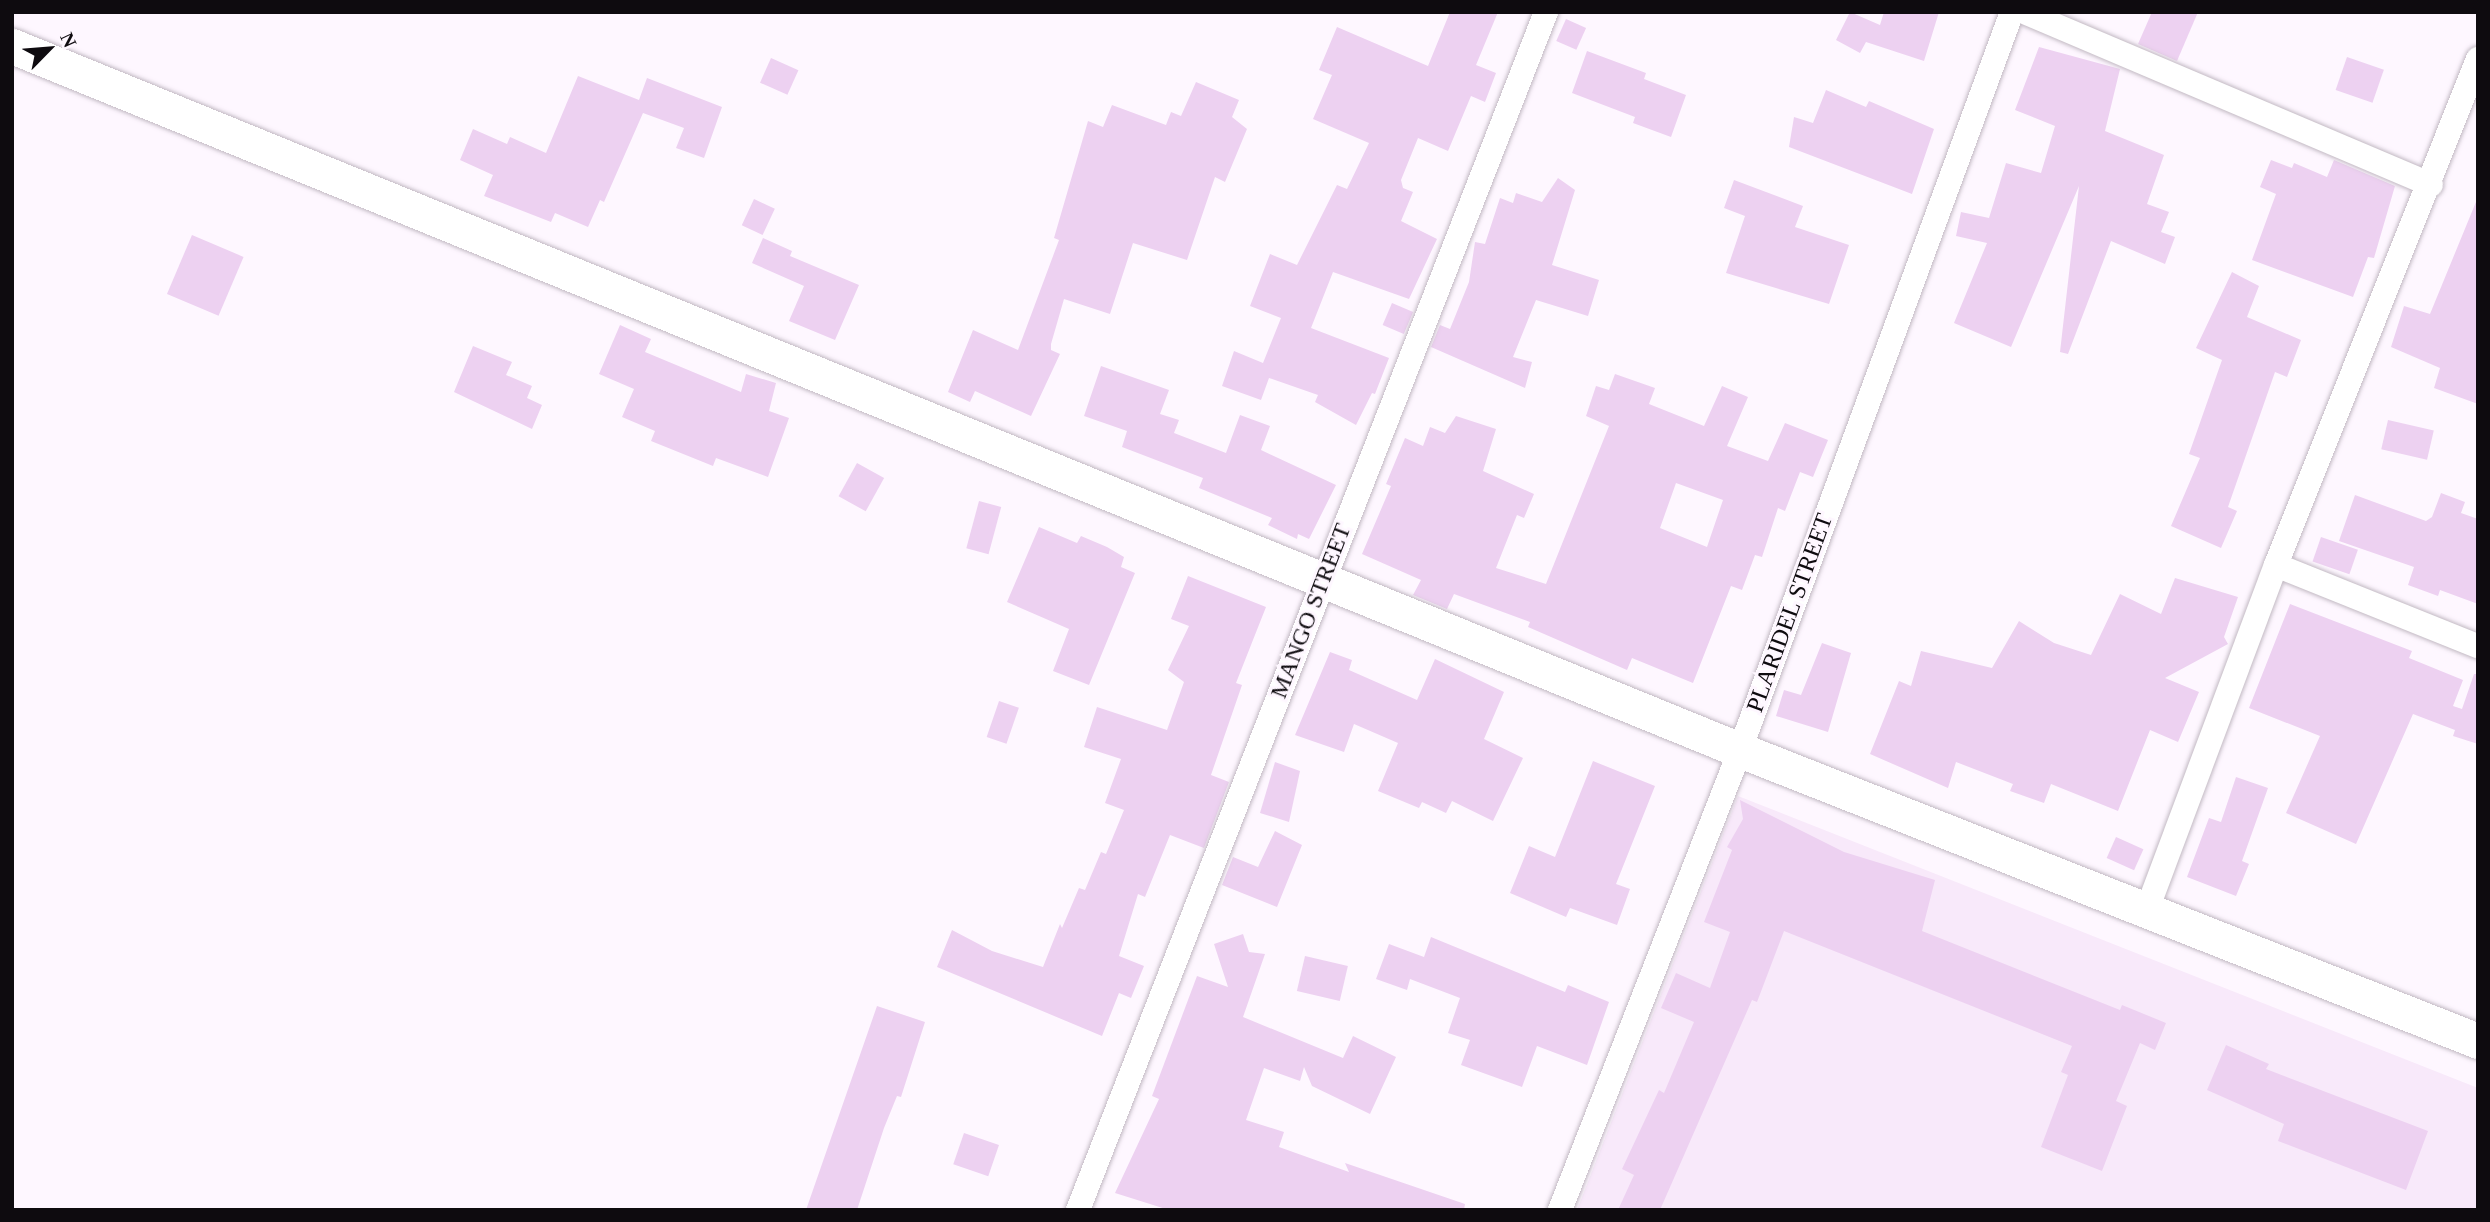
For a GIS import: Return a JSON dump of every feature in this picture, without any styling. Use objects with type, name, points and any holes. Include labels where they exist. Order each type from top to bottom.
[{"type":"main road","points":[[12,46],[1740,750],[2148,907],[2478,1041]]},
{"type":"street","name":"MANGO STREET","points":[[1078,1210],[1546,12]]},
{"type":"street","name":"PLARIDEL STREET","points":[[1560,1210],[1740,750],[2012,12]]},
{"type":"street","points":[[2025,12],[2431,185]]},
{"type":"street","points":[[2148,907],[2276,565],[2431,185],[2478,59]]},
{"type":"street","points":[[2276,565],[2478,646]]},
{"type":"shaded area","points":[[1738,796],[2478,1088],[2478,1210],[1577,1210]]},
{"type":"building","points":[[1450,12],[1498,12],[1476,65],[1496,73],[1485,102],[1471,96],[1448,151],[1418,138],[1401,180],[1403,188],[1413,192],[1401,221],[1437,239],[1409,299],[1333,272],[1311,328],[1389,358],[1375,394],[1372,393],[1356,425],[1315,402],[1318,395],[1269,378],[1261,400],[1222,386],[1234,351],[1263,363],[1281,318],[1250,306],[1270,254],[1297,265],[1337,185],[1347,189],[1369,143],[1313,119],[1332,75],[1319,70],[1337,27],[1428,66]]},
{"type":"building","points":[[1850,12],[1880,25],[1884,12],[1939,12],[1924,61],[1866,42],[1860,53],[1836,40]]},
{"type":"building","points":[[2152,12],[2198,12],[2177,61],[2138,44]]},
{"type":"building","points":[[1566,19],[1586,28],[1576,50],[1556,41]]},
{"type":"building","points":[[2039,47],[2120,69],[2105,131],[2164,155],[2147,204],[2169,212],[2161,232],[2175,237],[2165,264],[2111,241],[2068,354],[2060,352],[2079,186],[2011,347],[1954,323],[1987,243],[1956,236],[1961,212],[1989,218],[2006,163],[2041,173],[2055,126],[2015,110]]},
{"type":"building","points":[[1587,51],[1646,73],[1644,79],[1686,95],[1671,137],[1633,123],[1635,117],[1572,93]]},
{"type":"building","points":[[2347,57],[2384,70],[2372,103],[2336,90]]},
{"type":"building","points":[[771,58],[798,70],[787,95],[760,83]]},
{"type":"building","points":[[578,76],[639,100],[647,78],[722,107],[704,158],[676,148],[684,128],[643,113],[604,202],[600,200],[588,227],[555,213],[551,222],[484,196],[493,175],[460,160],[473,129],[507,144],[510,137],[546,153]]},
{"type":"building","points":[[1196,82],[1239,100],[1232,117],[1247,129],[1225,182],[1215,177],[1187,260],[1133,243],[1110,314],[1064,299],[1051,344],[1051,350],[1060,354],[1031,416],[975,391],[970,402],[948,392],[973,330],[1018,350],[1059,240],[1054,238],[1088,121],[1103,127],[1112,105],[1166,125],[1171,112],[1181,116]]},
{"type":"building","points":[[1826,90],[1866,107],[1869,101],[1934,129],[1912,194],[1789,147],[1794,117],[1813,123]]},
{"type":"building","points":[[2271,160],[2292,168],[2294,163],[2327,177],[2334,160],[2395,186],[2374,258],[2368,257],[2353,297],[2252,260],[2276,194],[2260,187]]},
{"type":"building","points":[[1558,178],[1575,190],[1552,265],[1599,280],[1588,316],[1536,300],[1513,357],[1532,362],[1525,388],[1431,347],[1440,325],[1450,329],[1469,282],[1475,242],[1485,244],[1500,198],[1513,203],[1516,193],[1542,202]]},
{"type":"building","points":[[1734,180],[1803,206],[1795,227],[1849,245],[1829,304],[1726,273],[1745,216],[1724,208]]},
{"type":"building","points":[[2478,197],[2478,404],[2434,388],[2440,368],[2391,347],[2404,306],[2430,314]]},
{"type":"building","points":[[754,199],[775,209],[763,235],[742,225]]},
{"type":"building","points":[[192,235],[244,257],[219,316],[167,294]]},
{"type":"building","points":[[763,238],[792,251],[790,256],[859,285],[835,340],[789,321],[804,286],[752,263]]},
{"type":"building","points":[[2232,272],[2259,286],[2247,317],[2301,340],[2287,377],[2275,372],[2228,507],[2237,511],[2221,548],[2171,526],[2200,458],[2189,454],[2222,360],[2196,348]]},
{"type":"building","points":[[1392,303],[1413,312],[1404,334],[1383,325]]},
{"type":"building","points":[[620,325],[651,339],[645,352],[741,392],[746,374],[776,383],[769,411],[789,418],[768,477],[716,458],[713,466],[651,441],[655,431],[622,417],[634,389],[599,374]]},
{"type":"building","points":[[473,346],[512,362],[506,375],[532,386],[527,398],[542,405],[532,429],[454,392]]},
{"type":"building","points":[[1101,366],[1169,390],[1160,414],[1179,420],[1174,433],[1226,453],[1240,415],[1270,426],[1261,450],[1336,485],[1309,539],[1298,534],[1297,539],[1268,525],[1272,518],[1199,488],[1203,478],[1122,447],[1127,431],[1084,416]]},
{"type":"building","points":[[1615,374],[1655,388],[1649,404],[1704,426],[1722,386],[1748,397],[1727,446],[1768,461],[1785,423],[1828,440],[1813,477],[1800,472],[1785,511],[1778,508],[1762,557],[1755,555],[1742,590],[1731,586],[1693,683],[1632,658],[1627,670],[1528,627],[1530,622],[1454,594],[1447,609],[1413,595],[1421,580],[1362,554],[1391,486],[1386,484],[1405,438],[1423,446],[1430,427],[1445,433],[1456,416],[1496,429],[1483,471],[1534,494],[1524,518],[1517,515],[1496,568],[1546,584],[1609,426],[1586,416],[1596,386],[1609,390]],"holes":[[[1676,483],[1723,500],[1707,547],[1660,528]]]},
{"type":"building","points":[[2388,420],[2434,431],[2427,460],[2381,449]]},
{"type":"building","points":[[857,463],[884,478],[866,511],[839,496]]},
{"type":"building","points":[[2441,493],[2465,502],[2461,513],[2478,519],[2478,604],[2440,590],[2438,596],[2408,585],[2414,567],[2339,541],[2355,495],[2426,521],[2432,517]]},
{"type":"building","points":[[979,501],[1001,507],[989,554],[966,548]]},
{"type":"building","points":[[1039,527],[1077,543],[1081,536],[1107,547],[1124,557],[1121,567],[1135,573],[1089,685],[1053,671],[1069,629],[1007,602]]},
{"type":"building","points":[[2321,537],[2358,550],[2349,574],[2313,562]]},
{"type":"building","points":[[1188,576],[1266,607],[1236,683],[1242,685],[1211,775],[1229,782],[1204,848],[1170,835],[1145,897],[1138,894],[1119,956],[1144,966],[1131,998],[1119,993],[1102,1036],[937,967],[952,930],[992,951],[1043,967],[1060,924],[1062,928],[1079,888],[1085,890],[1101,852],[1106,854],[1124,810],[1105,803],[1121,759],[1084,747],[1097,707],[1167,730],[1184,682],[1168,670],[1189,626],[1171,619]]},
{"type":"building","points":[[2175,578],[2238,597],[2224,637],[2228,644],[2165,678],[2199,692],[2178,742],[2150,730],[2118,811],[2051,784],[2044,803],[2010,791],[2013,784],[1956,762],[1948,788],[1870,754],[1899,681],[1911,686],[1921,651],[1992,668],[2019,621],[2054,643],[2091,655],[2120,594],[2161,614]]},
{"type":"building","points":[[2290,604],[2412,651],[2409,658],[2463,680],[2453,706],[2462,709],[2474,674],[2478,674],[2478,744],[2453,736],[2455,730],[2413,714],[2356,844],[2286,813],[2320,736],[2249,708]]},
{"type":"building","points":[[1822,643],[1851,653],[1828,732],[1776,716],[1784,690],[1801,695]]},
{"type":"building","points":[[1330,652],[1352,660],[1349,670],[1417,700],[1435,659],[1504,692],[1484,739],[1523,758],[1493,821],[1452,801],[1446,813],[1422,802],[1419,808],[1378,791],[1398,743],[1354,724],[1344,752],[1295,735]]},
{"type":"building","points":[[999,701],[1019,708],[1006,744],[987,737]]},
{"type":"building","points":[[1593,761],[1655,786],[1616,884],[1630,889],[1617,925],[1570,908],[1566,917],[1510,893],[1529,846],[1555,857]]},
{"type":"building","points":[[1275,762],[1300,771],[1289,822],[1260,813]]},
{"type":"building","points":[[2236,777],[2268,788],[2242,861],[2249,864],[2236,896],[2187,877],[2209,818],[2221,822]]},
{"type":"building","points":[[1740,800],[1844,852],[1935,880],[1922,931],[2120,1010],[2122,1005],[2166,1023],[2155,1050],[2140,1043],[2116,1101],[2127,1106],[2102,1171],[2041,1147],[2068,1075],[2061,1072],[2072,1046],[1784,931],[1757,1002],[1752,1000],[1660,1210],[1618,1210],[1634,1175],[1622,1169],[1659,1090],[1664,1093],[1694,1022],[1661,1008],[1676,973],[1710,988],[1730,932],[1704,922],[1732,850],[1727,847],[1743,819]]},
{"type":"building","points":[[1275,831],[1302,845],[1277,907],[1222,885],[1233,857],[1258,867]]},
{"type":"building","points":[[2116,837],[2143,849],[2134,870],[2107,858]]},
{"type":"building","points":[[1243,934],[1249,952],[1265,954],[1243,1017],[1343,1058],[1353,1036],[1396,1057],[1370,1114],[1312,1086],[1304,1067],[1300,1081],[1264,1068],[1246,1120],[1284,1132],[1279,1147],[1349,1172],[1345,1163],[1465,1204],[1464,1210],[1169,1210],[1115,1193],[1159,1099],[1152,1096],[1197,976],[1228,987],[1214,944]]},
{"type":"building","points":[[1431,937],[1565,992],[1568,985],[1609,1002],[1587,1065],[1537,1046],[1522,1087],[1461,1065],[1470,1040],[1448,1033],[1460,998],[1410,979],[1407,990],[1376,979],[1389,944],[1424,957]]},
{"type":"building","points":[[1305,956],[1348,966],[1340,1001],[1297,991]]},
{"type":"building","points":[[877,1006],[925,1022],[901,1097],[897,1096],[884,1128],[857,1210],[806,1210]]},
{"type":"building","points":[[2226,1045],[2269,1064],[2266,1069],[2428,1131],[2406,1190],[2278,1141],[2284,1124],[2207,1090]]},
{"type":"building","points":[[964,1133],[999,1145],[988,1176],[953,1164]]}]
